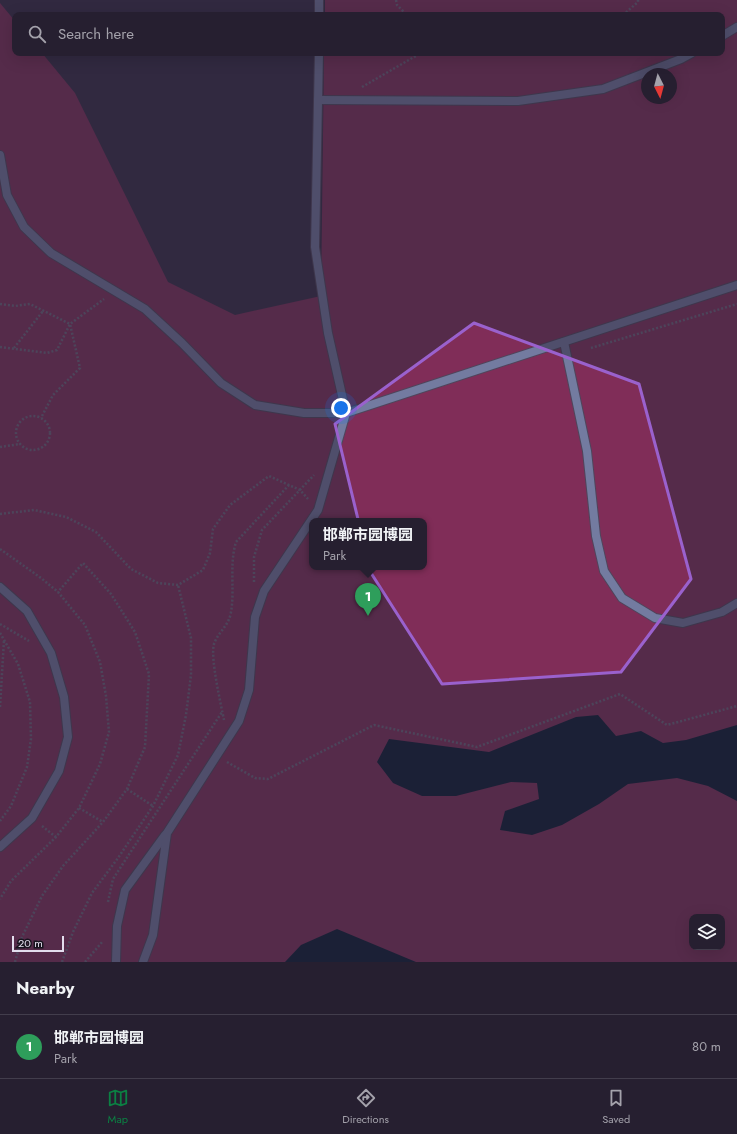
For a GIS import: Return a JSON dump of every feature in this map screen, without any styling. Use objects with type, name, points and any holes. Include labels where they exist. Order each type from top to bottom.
[{"type":"street","points":[[319,12],[320,0]]},
{"type":"street","points":[[725,34],[737,28]]},
{"type":"street","points":[[313,518],[318,510],[346,413],[328,333],[315,247],[319,56]]},
{"type":"street","points":[[318,100],[518,101],[603,89],[686,56]]},
{"type":"street","points":[[0,155],[7,195],[24,227],[51,253],[145,309],[182,343],[221,383],[255,405],[304,414],[346,413],[737,285]]},
{"type":"street","points":[[564,342],[587,451],[596,536],[604,571],[622,598],[655,618],[683,623],[722,612],[737,603]]},
{"type":"street","points":[[116,962],[117,926],[125,890],[167,833],[239,721],[249,690],[255,617],[257,611],[264,592],[309,524]]},
{"type":"street","points":[[0,587],[27,611],[51,653],[64,696],[68,737],[59,771],[32,818],[0,847]]},
{"type":"street","points":[[143,962],[153,935],[167,833]]},
{"type":"path","points":[[396,0],[397,5],[404,12]]},
{"type":"path","points":[[627,12],[638,2],[638,0]]},
{"type":"path","points":[[360,88],[416,56]]},
{"type":"path","points":[[0,346],[47,353],[57,350],[70,324],[115,290]]},
{"type":"path","points":[[0,304],[15,306],[30,304],[70,324]]},
{"type":"path","points":[[14,348],[43,311]]},
{"type":"path","points":[[41,418],[53,396],[80,368],[70,324]]},
{"type":"path","points":[[34,416],[41,418],[50,428],[49,441],[38,450],[25,449],[17,439],[16,432],[18,426],[22,420],[28,417],[34,416]]},
{"type":"path","points":[[0,447],[20,444]]},
{"type":"path","points":[[254,587],[254,557],[262,530],[315,474]]},
{"type":"path","points":[[0,514],[34,510],[66,517],[96,532],[131,569],[158,583],[178,585],[203,570],[210,553],[213,529],[230,506],[269,476],[300,490]]},
{"type":"path","points":[[228,738],[214,666],[214,645],[229,622],[231,611],[232,554],[236,542],[288,485]]},
{"type":"path","points":[[15,962],[22,937],[42,896],[63,866],[104,822],[127,789],[145,747],[149,674],[135,632],[111,594],[83,563],[58,592]]},
{"type":"path","points":[[62,962],[73,932],[92,893],[153,806],[178,755],[186,715],[191,675],[191,638],[178,585]]},
{"type":"path","points":[[0,624],[32,642]]},
{"type":"path","points":[[0,633],[18,664],[30,702],[31,739],[27,767],[11,806],[0,821]]},
{"type":"path","points":[[0,707],[1,663],[4,640]]},
{"type":"path","points":[[217,755],[255,778],[268,779],[374,725],[477,747],[620,694],[667,725],[737,706]]},
{"type":"path","points":[[108,905],[112,879],[222,712]]},
{"type":"path","points":[[127,789],[153,806]]},
{"type":"path","points":[[79,808],[104,822]]},
{"type":"path","points":[[32,818],[56,837]]},
{"type":"path","points":[[85,962],[117,926]]},
{"type":"highlighted area","points":[[474,323],[639,384],[691,579],[621,672],[442,684],[371,573],[335,424]]},
{"type":"shaded area","points":[[325,0],[737,0],[737,962],[0,962],[0,3],[12,17],[12,56],[44,56],[75,93],[168,282],[235,315],[321,296],[324,56],[725,56],[725,12],[325,12]]},
{"type":"water","points":[[598,715],[616,736],[641,731],[663,743],[686,740],[737,725],[737,801],[708,786],[677,778],[628,784],[599,804],[562,825],[532,835],[500,830],[505,811],[539,799],[537,783],[511,782],[456,796],[422,796],[393,783],[377,762],[389,739],[489,752],[576,717]]},
{"type":"water","points":[[337,929],[416,962],[285,962],[301,945]]},
{"type":"place","name":"邯郸市园博园","points":[[368,616]]}]
